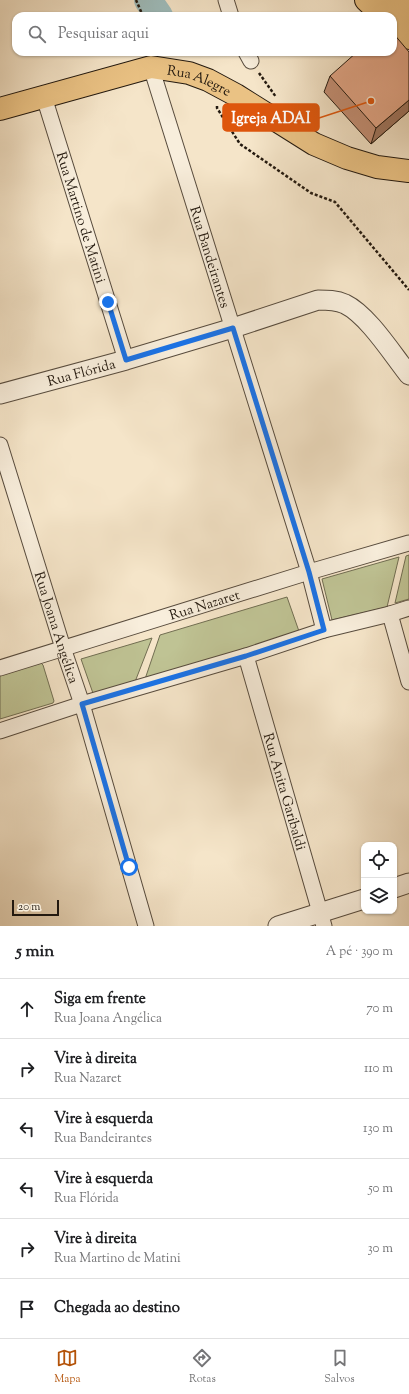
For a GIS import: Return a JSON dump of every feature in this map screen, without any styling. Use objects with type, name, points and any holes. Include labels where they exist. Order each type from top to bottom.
[{"type":"main road","points":[[366,0],[379,12]]},
{"type":"main road","points":[[392,0],[409,14]]},
{"type":"main road","points":[[397,28],[409,38]]},
{"type":"main road","name":"Rua Alegre","points":[[0,110],[151,67],[189,73],[208,80],[252,105],[314,144],[347,158],[377,167],[409,171]]},
{"type":"street","points":[[226,0],[230,12]]},
{"type":"street","name":"Rua Bandeirantes","points":[[151,67],[309,572],[324,630]]},
{"type":"street","name":"Rua Martino de Matini","points":[[44,97],[126,360]]},
{"type":"street","name":"Rua Flórida","points":[[0,394],[126,360],[233,328],[318,300],[330,300],[345,304],[360,314],[409,375]]},
{"type":"street","name":"Rua Joana Angélica","points":[[0,445],[63,648],[82,704],[146,926]]},
{"type":"street","name":"Rua Nazaret","points":[[0,668],[309,572],[409,543]]},
{"type":"street","points":[[0,730],[82,704],[246,656],[324,630],[409,608]]},
{"type":"street","points":[[390,614],[409,682]]},
{"type":"street","name":"Rua Anita Garibaldi","points":[[246,656],[322,920]]},
{"type":"street","points":[[397,887],[409,883]]},
{"type":"street","points":[[278,926],[322,920],[361,900]]},
{"type":"path","points":[[136,0],[141,12]]},
{"type":"path","points":[[217,85],[217,108],[240,144],[311,193],[335,202],[409,290]]},
{"type":"green space","points":[[409,555],[409,599],[395,603],[406,556]]},
{"type":"green space","points":[[399,557],[387,607],[332,620],[322,579]]},
{"type":"green space","points":[[287,597],[301,637],[143,685],[160,635]]},
{"type":"green space","points":[[152,638],[133,687],[95,699],[81,659]]},
{"type":"green space","points":[[41,663],[43,665],[54,701],[53,703],[0,719],[0,674]]},
{"type":"building","points":[[397,38],[409,52],[409,100],[376,128],[330,76],[352,56],[397,56]]},
{"type":"waterway","points":[[148,0],[156,12]]},
{"type":"place","name":"Igreja ADAI","points":[[371,101]]},
{"type":"route","points":[[108,302],[126,360],[233,328],[309,572],[324,630],[246,656],[82,704],[129,867]]}]
